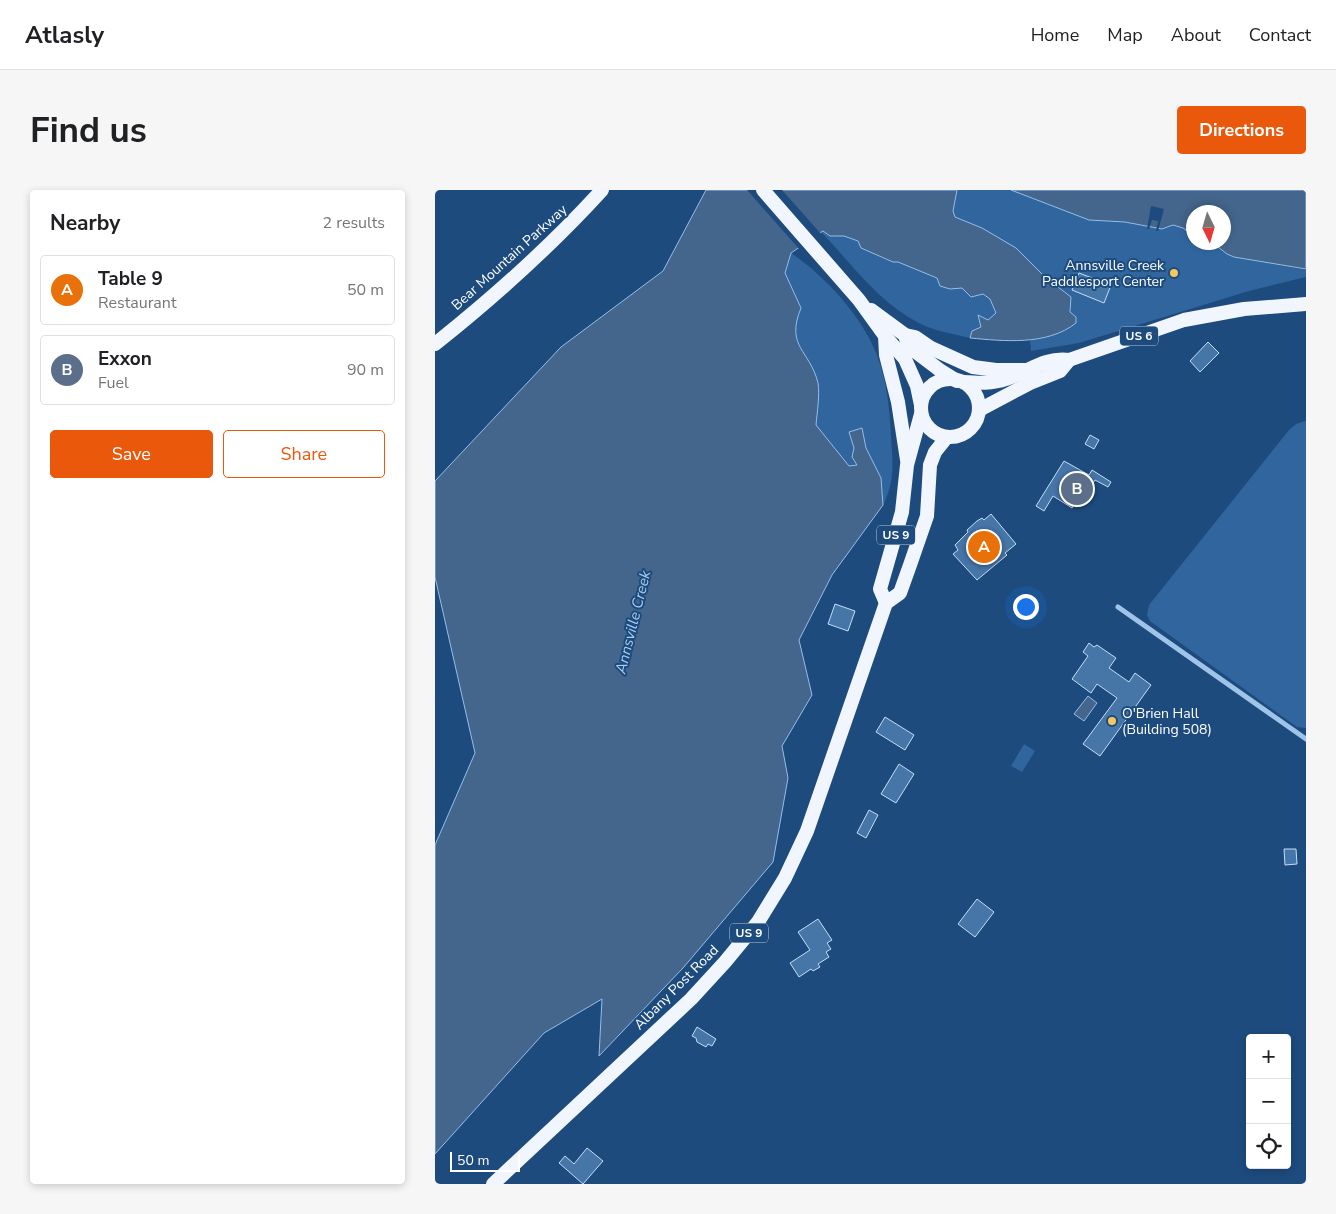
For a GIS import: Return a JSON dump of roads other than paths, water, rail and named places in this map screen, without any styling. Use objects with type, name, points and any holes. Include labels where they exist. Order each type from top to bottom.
[{"type":"highway","name":"Bear Mountain Parkway","points":[[435,344],[525,267],[602,190]]},
{"type":"highway","name":"US 6","points":[[763,190],[855,296],[905,359],[917,386],[925,423],[938,435],[951,437]]},
{"type":"highway","name":"US 6","points":[[855,296],[905,335],[915,337],[931,348],[973,367],[996,370],[1025,370]]},
{"type":"highway","name":"US 6","points":[[960,381],[999,381],[1056,359],[1069,360],[1184,320],[1244,309],[1306,304]]},
{"type":"highway","name":"US 6","points":[[905,335],[908,346],[941,371],[974,391],[978,413],[1030,383],[1060,371],[1069,360]]},
{"type":"highway","points":[[885,336],[886,355],[898,402],[907,465]]},
{"type":"highway","points":[[921,410],[924,396],[938,382],[947,380],[960,381]]},
{"type":"highway","name":"Albany Post Road","points":[[886,603],[880,590],[902,512],[907,465],[921,410]]},
{"type":"highway","name":"US 9","points":[[951,437],[964,433],[971,428],[978,413]]},
{"type":"highway","name":"Albany Post Road","points":[[493,1184],[691,999],[758,922],[785,878],[807,832],[886,603],[900,593],[910,565],[927,516],[930,465],[935,452],[951,437]]},
{"type":"street","points":[[1119,607],[1306,739]]},
{"type":"street","points":[[1299,734],[1306,734]]},
{"type":"water","name":"Annsville Creek","points":[[706,190],[957,190],[953,211],[955,217],[982,228],[1016,248],[1045,277],[1071,297],[1070,312],[1076,317],[1076,323],[1064,330],[1038,339],[1010,341],[970,338],[972,331],[981,327],[978,315],[988,320],[996,313],[990,299],[983,294],[971,297],[962,288],[950,289],[940,286],[937,278],[861,248],[858,241],[844,236],[830,236],[823,231],[791,253],[785,273],[801,308],[797,321],[797,340],[810,363],[819,387],[816,425],[849,466],[857,465],[852,457],[854,448],[849,432],[862,428],[866,448],[881,478],[883,505],[832,575],[799,640],[812,695],[782,746],[788,778],[773,862],[683,968],[599,1056],[602,999],[544,1033],[435,1154],[435,845],[475,753],[435,577],[435,481],[561,347],[663,271]]},
{"type":"water","points":[[1011,190],[1306,190],[1306,269],[1234,257],[1222,250],[1231,250],[1231,205],[1186,205],[1186,230],[1173,225],[1162,229],[1125,222],[1089,220]]},
{"type":"water","points":[[1088,696],[1097,703],[1084,721],[1074,714]]},
{"type":"place","name":"Annsville Creek Paddlesport Center","points":[[1174,273]]},
{"type":"place","name":"Exxon","points":[[1077,489]]},
{"type":"place","name":"Table 9","points":[[984,547]]},
{"type":"place","name":"O'Brien Hall (Building 508)","points":[[1112,721]]}]
